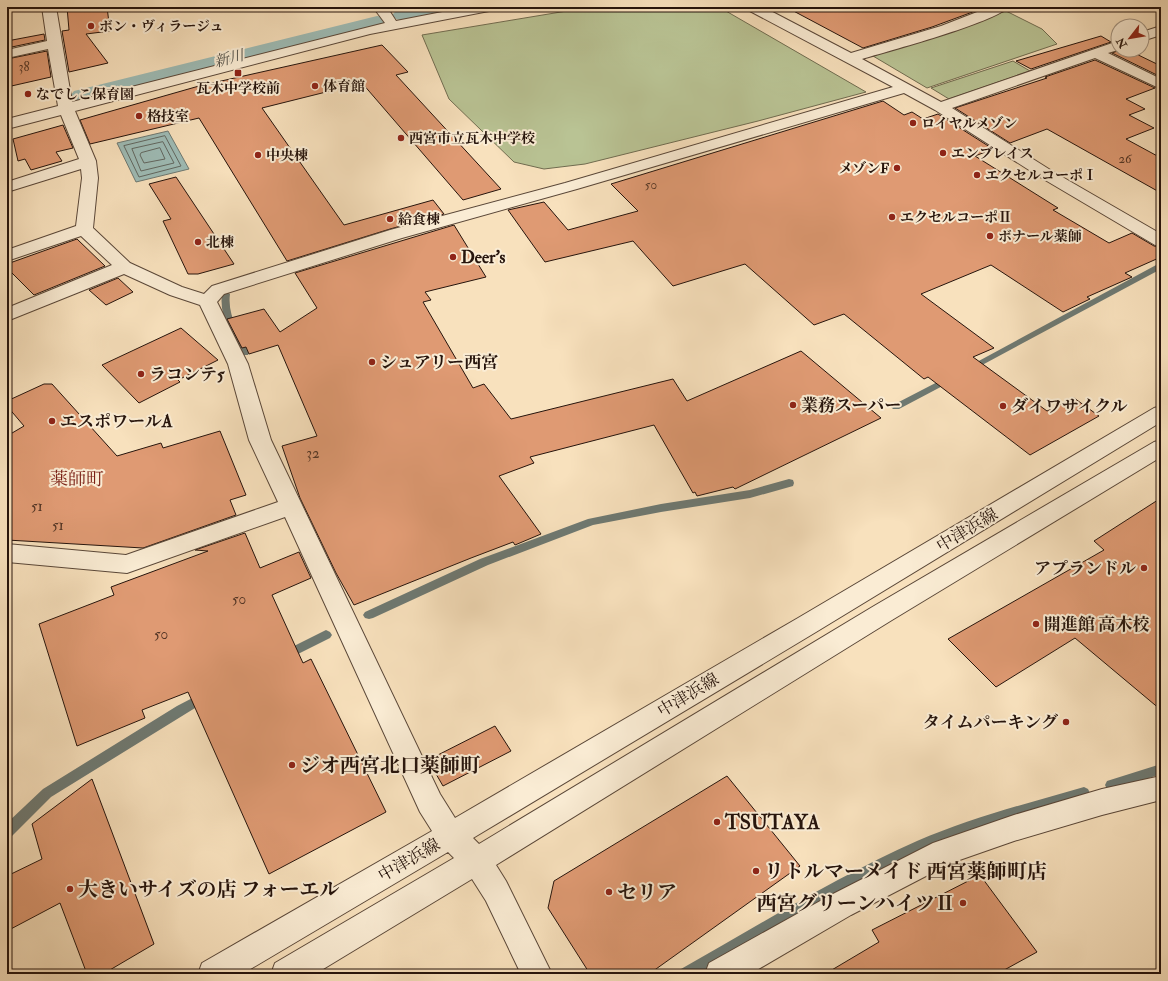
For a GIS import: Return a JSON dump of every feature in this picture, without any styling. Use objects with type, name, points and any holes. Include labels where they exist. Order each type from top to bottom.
[{"type":"street","points":[[49,7],[54,44],[66,108],[88,161],[90,178],[84,228]]},
{"type":"street","points":[[380,7],[392,24]]},
{"type":"street","points":[[7,124],[392,24],[489,7]]},
{"type":"street","points":[[753,7],[906,88],[1046,174],[1161,241]]},
{"type":"street","points":[[850,58],[934,33],[985,15],[1001,7]]},
{"type":"street","points":[[1150,34],[1161,30]]},
{"type":"street","points":[[7,54],[54,44]]},
{"type":"street","points":[[940,108],[1110,48]]},
{"type":"street","points":[[1096,53],[1161,85]]},
{"type":"street","points":[[207,301],[218,290],[396,234],[572,186],[906,88]]},
{"type":"street","points":[[7,187],[88,161]]},
{"type":"street","points":[[7,256],[84,228]]},
{"type":"street","points":[[84,228],[124,267],[176,291],[207,301],[238,364],[260,440],[430,803],[451,836],[476,860],[500,900],[537,974]]},
{"type":"street","points":[[7,315],[124,267]]},
{"type":"street","name":"中津浜線","points":[[213,974],[451,836],[915,562],[1161,413]]},
{"type":"street","name":"中津浜線","points":[[290,973],[883,613],[1161,447]]},
{"type":"street","points":[[7,553],[127,564],[291,506]]},
{"type":"street","points":[[720,974],[841,905],[943,852],[1029,823],[1102,802],[1161,788]]},
{"type":"green space","points":[[591,7],[719,7],[866,92],[758,121],[585,164],[544,169],[514,162],[449,99],[422,35]]},
{"type":"green space","points":[[1006,11],[1042,29],[1057,44],[927,88],[873,56]]},
{"type":"green space","points":[[1013,61],[1030,71],[949,99],[931,88]]},
{"type":"water","points":[[168,131],[189,169],[136,182],[117,143]]},
{"type":"building","points":[[67,7],[107,7],[110,31],[86,34],[108,63],[69,72],[62,31],[69,30]]},
{"type":"building","points":[[786,7],[977,7],[978,10],[932,27],[863,48]]},
{"type":"building","points":[[44,34],[45,40],[7,48],[7,41]]},
{"type":"building","points":[[1101,36],[1110,41],[1031,69],[1016,61]]},
{"type":"building","points":[[382,45],[408,72],[396,75],[501,189],[463,200],[362,83],[262,108],[344,225],[433,200],[444,214],[287,261],[199,118],[90,144],[80,120],[199,86]]},
{"type":"building","points":[[47,51],[51,77],[7,87],[7,59]]},
{"type":"building","points":[[1122,58],[1144,58],[1161,66],[1161,77]]},
{"type":"building","points":[[1095,60],[1155,88],[1126,99],[1145,109],[1129,115],[1154,128],[1126,139],[1161,158],[1161,193],[1047,129],[1010,143],[955,108],[1047,78],[1045,77]]},
{"type":"building","points":[[883,101],[904,115],[912,112],[923,119],[938,114],[993,149],[975,156],[1058,208],[1053,210],[1109,243],[1132,233],[1154,246],[1161,247],[1161,257],[1125,273],[1132,277],[1087,297],[1090,299],[1063,312],[991,265],[921,294],[994,348],[973,357],[1047,411],[1074,398],[1099,416],[1030,455],[928,377],[924,379],[844,314],[814,325],[745,264],[673,286],[633,241],[545,262],[508,210],[544,202],[568,230],[638,211],[611,184]]},
{"type":"building","points":[[63,125],[73,148],[56,152],[62,161],[31,170],[25,159],[18,161],[13,139]]},
{"type":"building","name":"北棟","points":[[176,177],[234,264],[198,274],[188,274],[163,221],[171,219],[149,184]]},
{"type":"building","points":[[454,225],[486,277],[425,292],[431,300],[423,302],[473,388],[484,384],[511,419],[673,379],[687,401],[801,351],[881,418],[735,489],[733,487],[697,496],[695,492],[693,493],[654,425],[530,457],[534,463],[499,476],[541,534],[515,545],[513,542],[354,605],[336,573],[300,498],[282,446],[317,436],[278,345],[249,354],[246,347],[242,348],[227,319],[264,309],[280,332],[317,308],[295,273]]},
{"type":"building","points":[[77,239],[105,266],[34,295],[7,268],[7,264]]},
{"type":"building","points":[[118,278],[133,292],[106,305],[89,290]]},
{"type":"building","points":[[181,328],[218,360],[178,380],[180,382],[139,403],[102,365]]},
{"type":"building","points":[[44,384],[52,384],[117,456],[161,443],[163,448],[220,431],[246,495],[230,500],[236,515],[143,548],[7,540],[7,436],[24,426],[7,406],[7,401]]},
{"type":"building","points":[[1161,498],[1161,710],[1075,638],[996,687],[948,639],[1104,550],[1094,541]]},
{"type":"building","points":[[245,533],[260,568],[299,552],[311,578],[272,595],[303,663],[311,659],[386,812],[269,874],[188,692],[142,710],[145,718],[77,746],[39,624],[114,595],[111,587],[208,551],[195,550]]},
{"type":"building","points":[[495,726],[511,751],[443,786],[428,760]]},
{"type":"building","points":[[727,776],[800,866],[649,974],[590,974],[548,908],[554,881]]},
{"type":"building","name":"大きいサイズの店 フォーエル","points":[[92,779],[154,944],[103,974],[87,974],[60,903],[7,931],[7,876],[42,859],[32,824]]},
{"type":"building","name":"西宮グリーンハイツⅡ","points":[[980,875],[1037,952],[997,974],[825,974],[879,942],[872,930]]},
{"type":"waterway","name":"新川","points":[[403,15],[450,7]]},
{"type":"waterway","name":"新川","points":[[82,96],[377,22]]},
{"type":"waterway","points":[[968,369],[1161,266]]},
{"type":"waterway","points":[[226,294],[225,301],[228,317],[245,353]]},
{"type":"waterway","points":[[896,407],[949,379]]},
{"type":"waterway","points":[[369,615],[484,562],[592,522],[661,508],[750,494],[789,483]]},
{"type":"waterway","points":[[286,655],[326,635]]},
{"type":"waterway","points":[[7,832],[47,793],[204,697]]},
{"type":"waterway","points":[[1111,785],[1161,769]]},
{"type":"waterway","points":[[686,974],[867,871],[923,845],[976,824],[1084,793]]},
{"type":"place","name":"ボン・ヴィラージュ","points":[[91,26]]},
{"type":"place","name":"瓦木中学校前","points":[[238,73]]},
{"type":"place","name":"体育館","points":[[315,86]]},
{"type":"place","name":"なでしこ保育園","points":[[28,94]]},
{"type":"place","name":"格技室","points":[[139,116]]},
{"type":"place","name":"ロイヤルメゾン","points":[[913,123]]},
{"type":"place","name":"西宮市立瓦木中学校","points":[[401,138]]},
{"type":"place","name":"エンブレイス","points":[[943,153]]},
{"type":"place","name":"中央棟","points":[[258,155]]},
{"type":"place","name":"メゾンF","points":[[897,168]]},
{"type":"place","name":"エクセルコーポⅠ","points":[[977,175]]},
{"type":"place","name":"エクセルコーポⅡ","points":[[892,217]]},
{"type":"place","name":"給食棟","points":[[390,219]]},
{"type":"place","name":"ボナール薬師","points":[[990,236]]},
{"type":"place","name":"北棟","points":[[198,242]]},
{"type":"place","name":"Deer's","points":[[453,257]]},
{"type":"place","name":"シュアリー西宮","points":[[372,362]]},
{"type":"place","name":"ラコンテ5","points":[[141,374]]},
{"type":"place","name":"業務スーパー","points":[[793,405]]},
{"type":"place","name":"ダイワサイクル","points":[[1003,406]]},
{"type":"place","name":"エスポワールA","points":[[52,421]]},
{"type":"place","name":"アプランドル","points":[[1144,568]]},
{"type":"place","name":"開進館 高木校","points":[[1036,624]]},
{"type":"place","name":"タイムパーキング","points":[[1066,722]]},
{"type":"place","name":"ジオ西宮北口薬師町","points":[[292,765]]},
{"type":"place","name":"TSUTAYA","points":[[717,822]]},
{"type":"place","name":"リトルマーメイド 西宮薬師町店","points":[[756,871]]},
{"type":"place","name":"大きいサイズの店 フォーエル","points":[[70,889]]},
{"type":"place","name":"セリア","points":[[609,892]]},
{"type":"place","name":"西宮グリーンハイツⅡ","points":[[963,903]]},
{"type":"district","name":"薬師町","points":[[77,479]]}]
